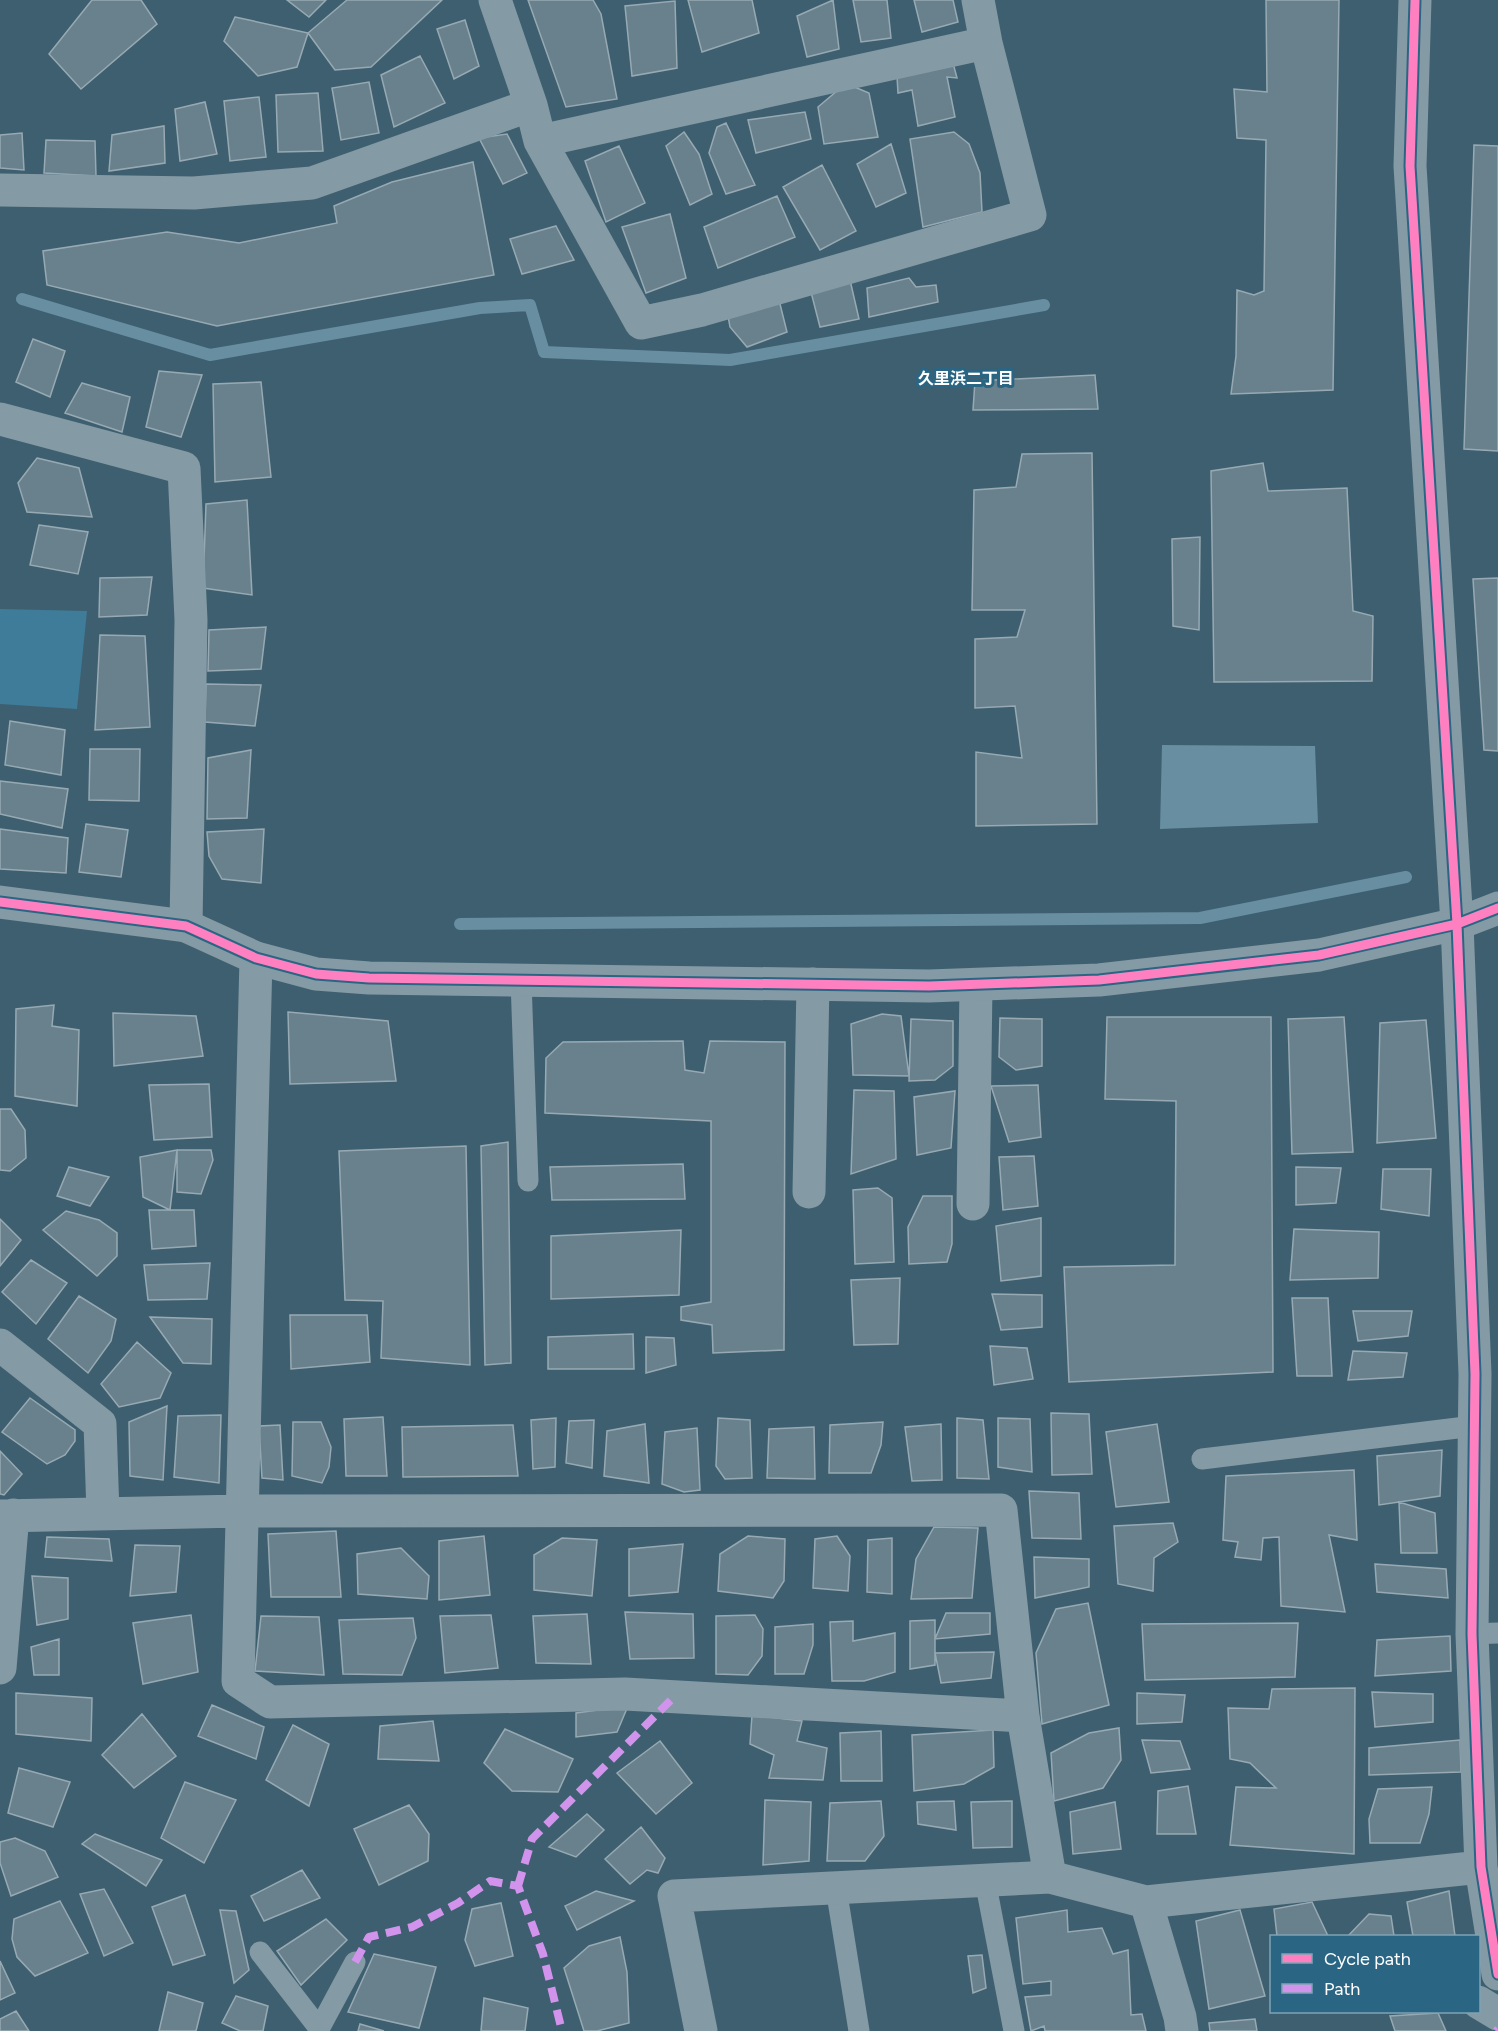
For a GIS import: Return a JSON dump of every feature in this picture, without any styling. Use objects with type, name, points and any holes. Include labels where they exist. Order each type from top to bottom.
[{"type":"street","points":[[495,0],[531,105],[540,141],[641,323],[692,313],[1030,215],[986,43],[978,0]]},
{"type":"street","points":[[1415,0],[1410,166],[1486,1374],[1474,1426],[1485,1633],[1488,1807],[1481,1867],[1498,1974]]},
{"type":"street","points":[[540,141],[986,43]]},
{"type":"street","points":[[0,190],[194,193],[312,183],[531,105]]},
{"type":"street","points":[[0,419],[184,468],[191,620],[186,926]]},
{"type":"street","points":[[0,902],[186,926],[256,958],[316,974],[369,978],[929,986],[1100,980],[1319,955],[1457,924],[1498,909]]},
{"type":"street","points":[[256,958],[238,1681],[270,1702],[625,1694],[1023,1716]]},
{"type":"street","points":[[809,1192],[813,984]]},
{"type":"street","points":[[973,1204],[976,985]]},
{"type":"street","points":[[0,1345],[100,1424],[103,1514]]},
{"type":"street","points":[[0,1668],[7,1516],[242,1511],[1001,1510],[1023,1716],[1050,1877]]},
{"type":"street","points":[[701,2031],[674,1896],[1050,1877],[1146,1902],[1481,1867]]},
{"type":"street","points":[[1146,1902],[1180,2017],[1182,2031]]},
{"type":"street","points":[[1480,2003],[1498,2014]]},
{"type":"lane","points":[[521,980],[528,1181]]},
{"type":"lane","points":[[1202,1459],[1474,1426]]},
{"type":"lane","points":[[985,1880],[1014,2031]]},
{"type":"lane","points":[[836,1888],[859,2031]]},
{"type":"lane","points":[[260,1952],[318,2029],[355,1962]]},
{"type":"shaded area","points":[[0,609],[87,611],[77,709],[0,704]]},
{"type":"shaded area","points":[[1162,745],[1315,746],[1318,823],[1160,829]]},
{"type":"building","points":[[92,0],[141,0],[157,24],[81,89],[49,54]]},
{"type":"building","points":[[287,0],[326,0],[309,17]]},
{"type":"building","points":[[347,0],[442,0],[371,67],[335,70],[308,33]]},
{"type":"building","points":[[528,0],[593,0],[601,14],[617,99],[566,107]]},
{"type":"building","points":[[688,0],[752,0],[759,33],[702,52]]},
{"type":"building","points":[[833,0],[839,49],[807,57],[797,16]]},
{"type":"building","points":[[853,0],[887,0],[891,38],[861,42]]},
{"type":"building","points":[[914,0],[953,0],[958,22],[922,32]]},
{"type":"building","points":[[1266,0],[1339,0],[1333,390],[1231,394],[1236,356],[1237,290],[1254,295],[1264,291],[1266,140],[1237,138],[1234,89],[1267,92]]},
{"type":"building","points":[[675,1],[677,68],[632,76],[625,6]]},
{"type":"building","points":[[235,17],[308,33],[297,67],[258,76],[224,41]]},
{"type":"building","points":[[465,20],[479,66],[454,79],[437,29]]},
{"type":"building","points":[[420,56],[445,103],[394,127],[381,75]]},
{"type":"building","points":[[953,63],[957,78],[947,77],[955,117],[918,126],[912,90],[898,93],[897,76]]},
{"type":"building","points":[[369,82],[379,133],[341,140],[332,88]]},
{"type":"building","points":[[852,86],[869,93],[878,137],[824,144],[818,107],[837,91]]},
{"type":"building","points":[[318,93],[323,151],[278,152],[276,95]]},
{"type":"building","points":[[259,97],[266,157],[230,161],[224,101]]},
{"type":"building","points":[[205,102],[217,154],[180,161],[175,109]]},
{"type":"building","points":[[805,112],[811,139],[756,153],[748,120]]},
{"type":"building","points":[[726,123],[755,185],[726,194],[709,153],[717,127]]},
{"type":"building","points":[[164,126],[165,163],[109,171],[112,135]]},
{"type":"building","points":[[684,132],[699,154],[712,194],[690,205],[666,146]]},
{"type":"building","points":[[954,132],[969,144],[980,173],[982,212],[923,227],[910,139]]},
{"type":"building","points":[[22,133],[24,170],[0,168],[0,135]]},
{"type":"building","points":[[507,134],[527,173],[503,184],[479,138]]},
{"type":"building","points":[[46,140],[95,141],[96,176],[44,173]]},
{"type":"building","points":[[891,144],[906,193],[876,207],[857,164]]},
{"type":"building","points":[[1474,145],[1498,146],[1498,451],[1464,449]]},
{"type":"building","points":[[619,146],[645,203],[606,222],[585,161]]},
{"type":"building","points":[[473,162],[494,275],[217,326],[47,285],[43,251],[167,232],[239,243],[337,223],[334,206],[392,182]]},
{"type":"building","points":[[822,165],[856,231],[820,250],[783,187]]},
{"type":"building","points":[[777,196],[795,237],[718,268],[704,227]]},
{"type":"building","points":[[670,214],[686,278],[646,293],[622,227]]},
{"type":"building","points":[[556,226],[574,260],[522,274],[510,239]]},
{"type":"building","points":[[909,278],[916,287],[936,285],[938,302],[869,317],[867,288]]},
{"type":"building","points":[[850,280],[859,319],[820,327],[811,292]]},
{"type":"building","points":[[779,300],[787,332],[747,347],[730,327],[728,316]]},
{"type":"building","points":[[33,339],[65,351],[50,397],[16,382]]},
{"type":"building","points":[[159,371],[202,375],[181,437],[146,427]]},
{"type":"building","points":[[1095,375],[1098,409],[973,410],[975,381]]},
{"type":"building","points":[[261,382],[271,477],[215,482],[213,384]]},
{"type":"building","points":[[82,383],[130,397],[122,432],[65,413]]},
{"type":"building","points":[[1092,453],[1097,824],[976,826],[976,752],[1022,758],[1015,706],[975,708],[975,639],[1017,637],[1025,610],[972,610],[974,490],[1016,487],[1022,454]]},
{"type":"building","points":[[37,458],[79,468],[92,517],[27,512],[18,483]]},
{"type":"building","points":[[1263,463],[1268,491],[1347,488],[1353,611],[1373,616],[1372,681],[1214,682],[1211,471]]},
{"type":"building","points":[[247,500],[252,595],[203,588],[206,504]]},
{"type":"building","points":[[39,525],[88,532],[78,574],[30,565]]},
{"type":"building","points":[[1200,537],[1199,630],[1173,626],[1172,539]]},
{"type":"building","points":[[152,577],[147,615],[99,617],[100,578]]},
{"type":"building","points":[[1498,578],[1498,751],[1484,750],[1473,579]]},
{"type":"building","points":[[266,627],[261,669],[208,671],[209,630]]},
{"type":"building","points":[[100,635],[145,636],[150,727],[95,730]]},
{"type":"building","points":[[206,684],[261,685],[255,726],[205,722]]},
{"type":"building","points":[[10,721],[65,730],[61,775],[5,765]]},
{"type":"building","points":[[90,749],[140,749],[139,801],[89,800]]},
{"type":"building","points":[[251,750],[247,818],[207,819],[208,758]]},
{"type":"building","points":[[0,781],[68,789],[62,828],[0,814]]},
{"type":"building","points":[[86,824],[128,830],[121,877],[79,872]]},
{"type":"building","points":[[0,829],[68,838],[66,873],[0,869]]},
{"type":"building","points":[[264,829],[261,883],[222,879],[209,856],[207,832]]},
{"type":"building","points":[[54,1005],[52,1026],[79,1030],[77,1106],[15,1096],[16,1009]]},
{"type":"building","points":[[288,1012],[388,1021],[396,1081],[290,1084]]},
{"type":"building","points":[[113,1013],[196,1016],[203,1056],[114,1066]]},
{"type":"building","points":[[882,1014],[901,1016],[909,1076],[853,1075],[851,1024]]},
{"type":"building","points":[[1107,1017],[1271,1017],[1273,1372],[1069,1382],[1064,1267],[1175,1265],[1176,1101],[1105,1099]]},
{"type":"building","points":[[1344,1017],[1353,1152],[1292,1154],[1288,1019]]},
{"type":"building","points":[[1000,1018],[1042,1019],[1042,1066],[1016,1070],[999,1057]]},
{"type":"building","points":[[911,1019],[953,1021],[953,1066],[935,1080],[909,1081]]},
{"type":"building","points":[[1426,1020],[1436,1138],[1377,1143],[1380,1023]]},
{"type":"building","points":[[683,1041],[685,1070],[704,1073],[710,1041],[785,1042],[784,1350],[713,1353],[712,1325],[681,1320],[681,1307],[711,1302],[711,1121],[545,1113],[546,1058],[563,1042]]},
{"type":"building","points":[[209,1084],[212,1137],[154,1140],[149,1085]]},
{"type":"building","points":[[1038,1085],[1041,1137],[1009,1142],[991,1086]]},
{"type":"building","points":[[854,1090],[894,1091],[896,1159],[851,1174]]},
{"type":"building","points":[[955,1091],[951,1148],[917,1155],[914,1097]]},
{"type":"building","points":[[0,1109],[11,1109],[25,1130],[26,1158],[10,1171],[0,1170]]},
{"type":"building","points":[[508,1142],[511,1363],[485,1365],[481,1146]]},
{"type":"building","points":[[466,1146],[470,1365],[381,1358],[383,1301],[345,1300],[339,1151]]},
{"type":"building","points":[[177,1150],[170,1210],[143,1197],[140,1157]]},
{"type":"building","points":[[177,1150],[211,1150],[213,1160],[201,1194],[177,1192]]},
{"type":"building","points":[[1034,1156],[1038,1206],[1003,1210],[999,1157]]},
{"type":"building","points":[[683,1164],[685,1199],[552,1200],[550,1167]]},
{"type":"building","points":[[69,1167],[109,1177],[90,1206],[57,1196]]},
{"type":"building","points":[[1296,1167],[1341,1168],[1336,1203],[1296,1205]]},
{"type":"building","points":[[1383,1169],[1431,1169],[1429,1216],[1381,1209]]},
{"type":"building","points":[[878,1188],[892,1198],[894,1262],[855,1264],[853,1190]]},
{"type":"building","points":[[923,1196],[952,1196],[952,1244],[947,1262],[909,1264],[908,1227]]},
{"type":"building","points":[[149,1210],[194,1210],[196,1246],[152,1249]]},
{"type":"building","points":[[66,1211],[99,1220],[117,1233],[117,1256],[97,1276],[43,1230]]},
{"type":"building","points":[[1041,1218],[1041,1276],[1001,1281],[996,1226]]},
{"type":"building","points":[[0,1219],[21,1240],[0,1266]]},
{"type":"building","points":[[1294,1229],[1379,1232],[1378,1278],[1290,1280]]},
{"type":"building","points":[[681,1230],[679,1295],[551,1299],[551,1236]]},
{"type":"building","points":[[31,1260],[67,1283],[36,1324],[2,1292]]},
{"type":"building","points":[[210,1263],[207,1299],[148,1300],[144,1265]]},
{"type":"building","points":[[900,1278],[898,1344],[854,1345],[851,1280]]},
{"type":"building","points":[[992,1294],[1042,1295],[1042,1327],[1001,1330]]},
{"type":"building","points":[[79,1296],[116,1319],[111,1341],[88,1373],[48,1339]]},
{"type":"building","points":[[1292,1298],[1328,1298],[1332,1376],[1297,1376]]},
{"type":"building","points":[[1353,1311],[1412,1311],[1408,1336],[1358,1341]]},
{"type":"building","points":[[290,1315],[367,1315],[370,1362],[291,1369]]},
{"type":"building","points":[[150,1317],[212,1319],[211,1364],[183,1363]]},
{"type":"building","points":[[633,1334],[634,1369],[548,1369],[548,1337]]},
{"type":"building","points":[[646,1337],[674,1338],[676,1365],[646,1373]]},
{"type":"building","points":[[137,1342],[171,1373],[160,1398],[119,1407],[101,1384]]},
{"type":"building","points":[[990,1346],[1027,1348],[1033,1379],[994,1385]]},
{"type":"building","points":[[1353,1351],[1407,1353],[1403,1377],[1348,1380]]},
{"type":"building","points":[[30,1398],[75,1430],[75,1441],[65,1455],[47,1464],[2,1432]]},
{"type":"building","points":[[167,1406],[163,1480],[130,1476],[129,1422]]},
{"type":"building","points":[[1051,1413],[1089,1414],[1092,1474],[1052,1475]]},
{"type":"building","points":[[221,1415],[219,1483],[174,1477],[178,1416]]},
{"type":"building","points":[[383,1417],[387,1476],[346,1476],[344,1419]]},
{"type":"building","points":[[556,1418],[555,1467],[533,1469],[531,1420]]},
{"type":"building","points":[[718,1418],[750,1420],[752,1478],[725,1479],[716,1466]]},
{"type":"building","points":[[957,1418],[983,1420],[989,1479],[957,1478]]},
{"type":"building","points":[[998,1418],[1030,1419],[1032,1472],[998,1467]]},
{"type":"building","points":[[594,1420],[592,1468],[566,1463],[569,1421]]},
{"type":"building","points":[[293,1422],[321,1422],[331,1447],[329,1467],[322,1483],[292,1476]]},
{"type":"building","points":[[883,1422],[881,1445],[871,1473],[829,1473],[830,1425]]},
{"type":"building","points":[[645,1424],[649,1483],[604,1476],[607,1431]]},
{"type":"building","points":[[941,1424],[942,1480],[912,1481],[905,1427]]},
{"type":"building","points":[[1157,1424],[1169,1502],[1116,1507],[1106,1432]]},
{"type":"building","points":[[280,1425],[283,1480],[262,1478],[259,1426]]},
{"type":"building","points":[[513,1425],[518,1476],[403,1477],[402,1427]]},
{"type":"building","points":[[814,1427],[815,1479],[767,1478],[769,1429]]},
{"type":"building","points":[[697,1428],[700,1490],[684,1492],[662,1484],[665,1432]]},
{"type":"building","points":[[1442,1450],[1440,1496],[1379,1505],[1377,1456]]},
{"type":"building","points":[[0,1451],[22,1474],[4,1495],[0,1494]]},
{"type":"building","points":[[1354,1470],[1357,1540],[1329,1535],[1345,1612],[1281,1606],[1279,1537],[1263,1538],[1261,1560],[1235,1557],[1238,1542],[1223,1540],[1226,1476]]},
{"type":"building","points":[[1029,1491],[1079,1493],[1081,1539],[1032,1538]]},
{"type":"building","points":[[1399,1502],[1435,1513],[1437,1553],[1401,1553]]},
{"type":"building","points":[[1173,1523],[1178,1542],[1154,1558],[1153,1591],[1118,1584],[1114,1526]]},
{"type":"building","points":[[934,1527],[978,1528],[972,1598],[911,1599],[916,1559]]},
{"type":"building","points":[[336,1531],[341,1597],[271,1597],[268,1534]]},
{"type":"building","points":[[484,1536],[490,1595],[439,1600],[439,1541]]},
{"type":"building","points":[[748,1536],[785,1539],[784,1581],[773,1598],[718,1591],[720,1554]]},
{"type":"building","points":[[837,1536],[850,1556],[848,1591],[813,1588],[815,1539]]},
{"type":"building","points":[[47,1537],[109,1539],[112,1561],[45,1557]]},
{"type":"building","points":[[562,1538],[597,1540],[592,1596],[534,1590],[534,1555]]},
{"type":"building","points":[[892,1538],[892,1594],[867,1592],[868,1540]]},
{"type":"building","points":[[683,1544],[678,1592],[629,1596],[629,1549]]},
{"type":"building","points":[[135,1545],[180,1546],[176,1592],[130,1596]]},
{"type":"building","points":[[401,1548],[429,1576],[427,1599],[358,1594],[357,1554]]},
{"type":"building","points":[[1034,1557],[1089,1559],[1089,1587],[1035,1598]]},
{"type":"building","points":[[1375,1564],[1446,1569],[1448,1598],[1377,1592]]},
{"type":"building","points":[[32,1576],[68,1578],[68,1619],[37,1625]]},
{"type":"building","points":[[1088,1603],[1109,1705],[1042,1724],[1036,1653],[1056,1609]]},
{"type":"building","points":[[625,1612],[693,1614],[694,1658],[630,1659]]},
{"type":"building","points":[[946,1613],[990,1613],[990,1634],[935,1639]]},
{"type":"building","points":[[587,1614],[591,1664],[536,1663],[533,1616]]},
{"type":"building","points":[[191,1615],[198,1672],[143,1684],[133,1623]]},
{"type":"building","points":[[491,1615],[498,1668],[445,1673],[440,1616]]},
{"type":"building","points":[[755,1615],[763,1629],[762,1656],[748,1675],[716,1674],[716,1616]]},
{"type":"building","points":[[261,1616],[319,1617],[324,1675],[255,1671]]},
{"type":"building","points":[[413,1618],[416,1638],[402,1675],[343,1674],[339,1620]]},
{"type":"building","points":[[935,1620],[935,1665],[910,1669],[910,1621]]},
{"type":"building","points":[[853,1621],[853,1641],[895,1633],[895,1672],[864,1681],[832,1681],[830,1622]]},
{"type":"building","points":[[1298,1623],[1295,1677],[1145,1680],[1142,1624]]},
{"type":"building","points":[[813,1624],[813,1645],[804,1674],[775,1674],[775,1627]]},
{"type":"building","points":[[1450,1636],[1451,1671],[1375,1676],[1377,1640]]},
{"type":"building","points":[[59,1639],[59,1675],[34,1675],[31,1647]]},
{"type":"building","points":[[994,1652],[991,1678],[941,1683],[935,1653]]},
{"type":"building","points":[[1355,1688],[1354,1854],[1230,1845],[1236,1787],[1276,1788],[1250,1763],[1230,1759],[1228,1708],[1269,1709],[1272,1689]]},
{"type":"building","points":[[1372,1692],[1433,1694],[1433,1722],[1375,1727]]},
{"type":"building","points":[[16,1693],[92,1698],[91,1741],[16,1734]]},
{"type":"building","points":[[1137,1693],[1185,1695],[1182,1722],[1137,1724]]},
{"type":"building","points":[[212,1705],[264,1727],[256,1759],[198,1736]]},
{"type":"building","points":[[628,1706],[617,1732],[576,1737],[576,1713]]},
{"type":"building","points":[[142,1714],[176,1756],[134,1788],[102,1755]]},
{"type":"building","points":[[752,1715],[802,1721],[797,1741],[827,1748],[823,1780],[769,1778],[774,1755],[750,1744]]},
{"type":"building","points":[[433,1721],[439,1761],[378,1759],[380,1726]]},
{"type":"building","points":[[293,1725],[329,1744],[309,1806],[266,1780]]},
{"type":"building","points":[[1119,1728],[1121,1760],[1103,1788],[1054,1801],[1051,1753],[1089,1733]]},
{"type":"building","points":[[505,1729],[573,1759],[558,1792],[512,1791],[484,1763]]},
{"type":"building","points":[[993,1730],[994,1767],[964,1784],[914,1791],[912,1735]]},
{"type":"building","points":[[881,1731],[882,1781],[841,1781],[840,1733]]},
{"type":"building","points":[[1142,1740],[1180,1741],[1190,1769],[1151,1773]]},
{"type":"building","points":[[1460,1740],[1461,1772],[1369,1775],[1369,1748]]},
{"type":"building","points":[[660,1741],[692,1783],[656,1814],[617,1773]]},
{"type":"building","points":[[19,1768],[70,1782],[53,1827],[8,1813]]},
{"type":"building","points":[[185,1782],[236,1800],[204,1863],[161,1838]]},
{"type":"building","points":[[1188,1786],[1196,1834],[1157,1834],[1158,1791]]},
{"type":"building","points":[[1432,1787],[1429,1814],[1420,1843],[1370,1843],[1369,1819],[1378,1789]]},
{"type":"building","points":[[765,1800],[811,1802],[809,1861],[763,1865]]},
{"type":"building","points":[[881,1801],[884,1836],[865,1861],[827,1861],[830,1803]]},
{"type":"building","points":[[954,1801],[956,1830],[918,1824],[917,1802]]},
{"type":"building","points":[[1012,1801],[1012,1847],[973,1848],[971,1802]]},
{"type":"building","points":[[1115,1802],[1121,1849],[1073,1854],[1070,1812]]},
{"type":"building","points":[[409,1805],[429,1834],[428,1861],[379,1885],[354,1829]]},
{"type":"building","points":[[587,1814],[604,1830],[576,1857],[549,1847]]},
{"type":"building","points":[[641,1827],[665,1858],[658,1873],[647,1870],[630,1884],[605,1859]]},
{"type":"building","points":[[95,1834],[162,1860],[146,1886],[82,1844]]},
{"type":"building","points":[[15,1838],[45,1851],[58,1877],[11,1896],[0,1863],[0,1842]]},
{"type":"building","points":[[302,1870],[320,1898],[264,1921],[251,1896]]},
{"type":"building","points":[[104,1889],[133,1943],[104,1956],[80,1894]]},
{"type":"building","points":[[596,1891],[634,1901],[577,1930],[565,1906]]},
{"type":"building","points":[[1449,1891],[1455,1935],[1413,1935],[1407,1902]]},
{"type":"building","points":[[185,1895],[205,1955],[173,1965],[152,1907]]},
{"type":"building","points":[[60,1901],[88,1953],[35,1976],[17,1957],[12,1939],[14,1919]]},
{"type":"building","points":[[1312,1902],[1328,1935],[1277,1935],[1274,1909]]},
{"type":"building","points":[[501,1903],[513,1956],[475,1966],[465,1940],[472,1909]]},
{"type":"building","points":[[220,1910],[236,1911],[249,1970],[234,1983]]},
{"type":"building","points":[[1067,1910],[1068,1932],[1102,1928],[1113,1954],[1128,1950],[1131,2015],[1142,2014],[1146,2031],[1045,2031],[1044,2026],[1031,2031],[1025,1997],[1051,1995],[1051,1981],[1023,1984],[1016,1918]]},
{"type":"building","points":[[1240,1910],[1265,1996],[1209,2009],[1196,1921]]},
{"type":"building","points":[[1369,1914],[1391,1916],[1394,1935],[1349,1935]]},
{"type":"building","points":[[326,1919],[347,1940],[301,1985],[277,1951]]},
{"type":"building","points":[[620,1937],[627,1972],[629,2023],[597,2031],[584,2031],[564,1968],[589,1946]]},
{"type":"building","points":[[374,1954],[436,1967],[419,2028],[348,2012]]},
{"type":"building","points":[[982,1955],[986,1988],[973,1993],[968,1956]]},
{"type":"building","points":[[0,1961],[15,1993],[0,2000]]},
{"type":"building","points":[[168,1992],[203,2003],[196,2031],[159,2031]]},
{"type":"building","points":[[236,1996],[268,2006],[263,2031],[240,2031],[222,2023]]},
{"type":"building","points":[[484,1998],[528,2008],[525,2031],[481,2031]]},
{"type":"building","points":[[16,2011],[29,2031],[0,2031],[0,2019]]},
{"type":"building","points":[[1438,2013],[1446,2031],[1395,2031],[1390,2016]]},
{"type":"building","points":[[1255,2019],[1257,2031],[1210,2031],[1209,2023]]},
{"type":"building","points":[[360,2024],[384,2031],[358,2031]]},
{"type":"waterway","points":[[22,299],[210,355],[480,308],[530,305],[544,352],[730,360],[1044,305]]},
{"type":"waterway","points":[[460,924],[1200,918],[1406,877]]},
{"type":"marked path","points":[[518,1886],[532,1839],[674,1697]]},
{"type":"marked path","points":[[355,1962],[369,1937],[412,1927],[458,1903],[490,1881],[518,1886],[543,1954],[562,2031]]},
{"type":"cycle path","points":[[1415,0],[1410,166],[1457,924],[1475,1374],[1472,1634],[1481,1867],[1498,1974]]},
{"type":"cycle path","points":[[0,902],[186,926],[256,958],[316,974],[369,978],[929,986],[1099,980],[1319,955],[1457,924],[1498,908]]},
{"type":"district","name":"久里浜二丁目","points":[[966,378]]}]
